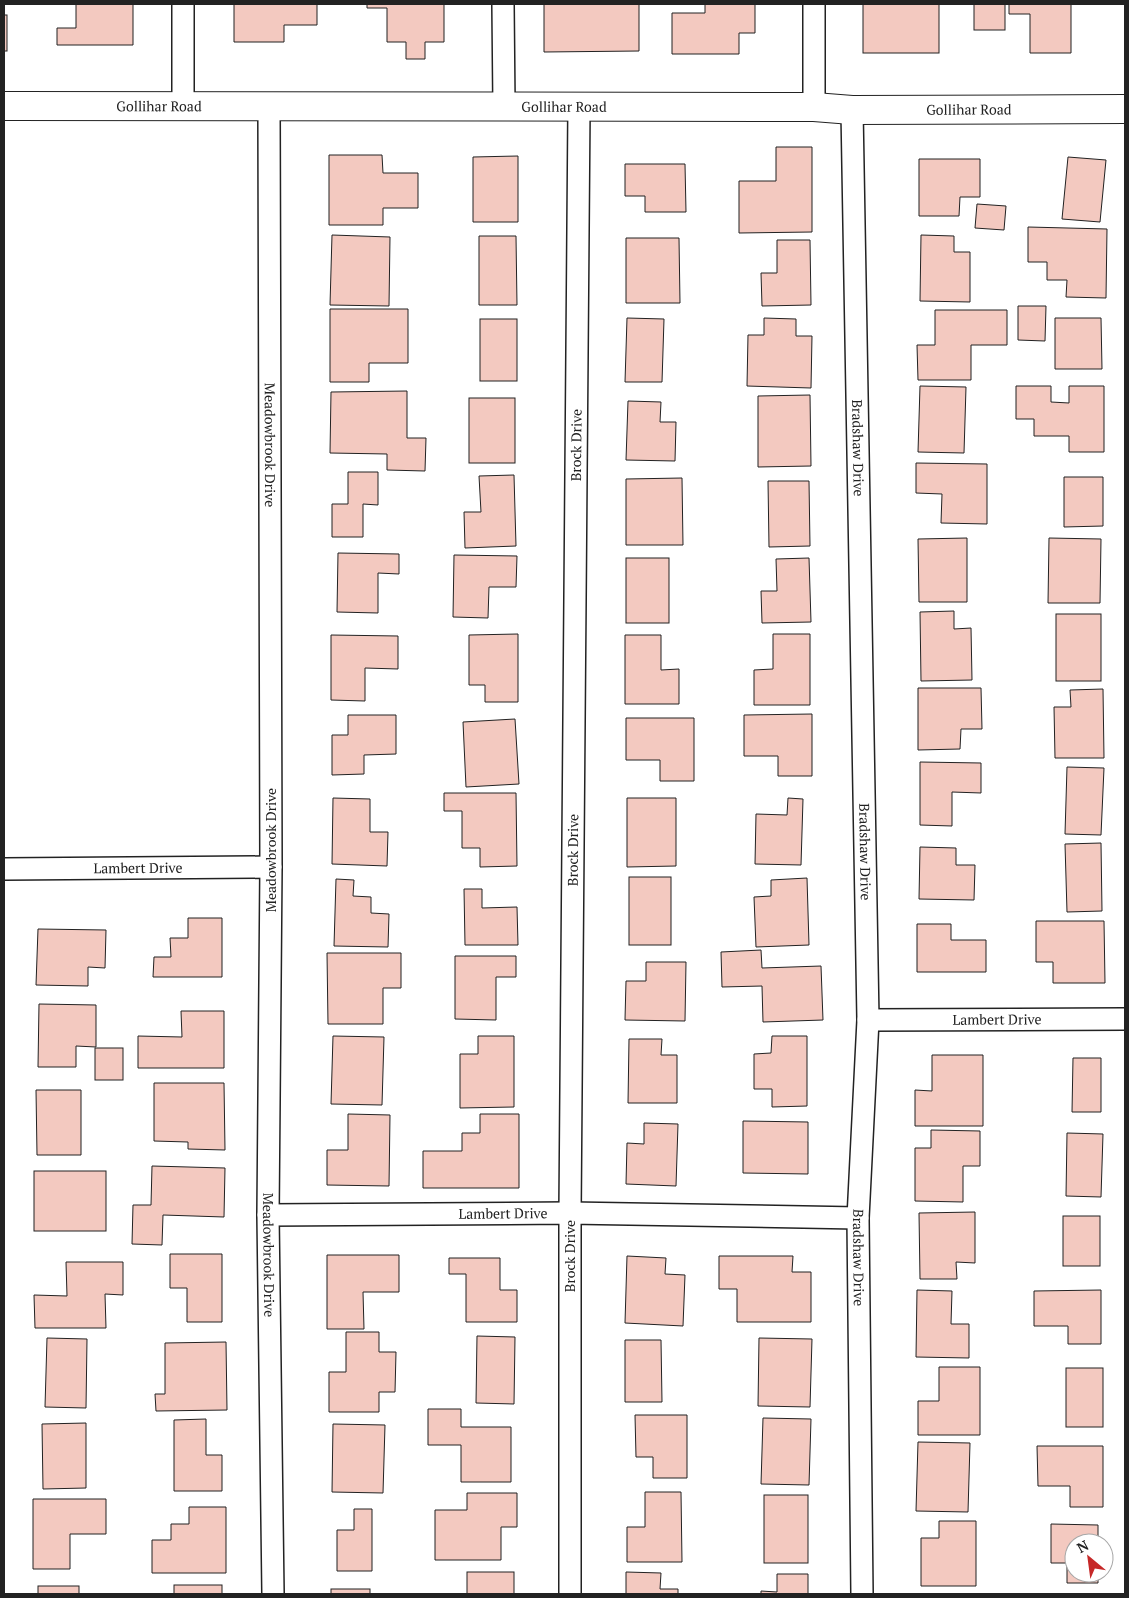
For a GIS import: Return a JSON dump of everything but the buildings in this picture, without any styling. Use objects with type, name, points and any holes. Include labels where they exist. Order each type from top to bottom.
[{"type":"street","points":[[183,4],[183,106]]},
{"type":"street","points":[[503,4],[504,107]]},
{"type":"street","points":[[814,4],[814,107]]},
{"type":"street","name":"Gollihar Road","points":[[4,106],[814,107],[852,110],[1125,109]]},
{"type":"street","name":"Meadowbrook Drive","points":[[270,106],[271,868],[268,1215],[273,1594]]},
{"type":"street","name":"Brock Drive","points":[[570,1594],[570,1213],[579,107]]},
{"type":"street","name":"Bradshaw Drive","points":[[852,110],[868,1020],[858,1218],[862,1594]]},
{"type":"street","name":"Lambert Drive","points":[[4,869],[271,868]]},
{"type":"street","name":"Lambert Drive","points":[[868,1020],[1125,1019]]},
{"type":"street","name":"Lambert Drive","points":[[268,1215],[570,1213],[858,1218]]}]
